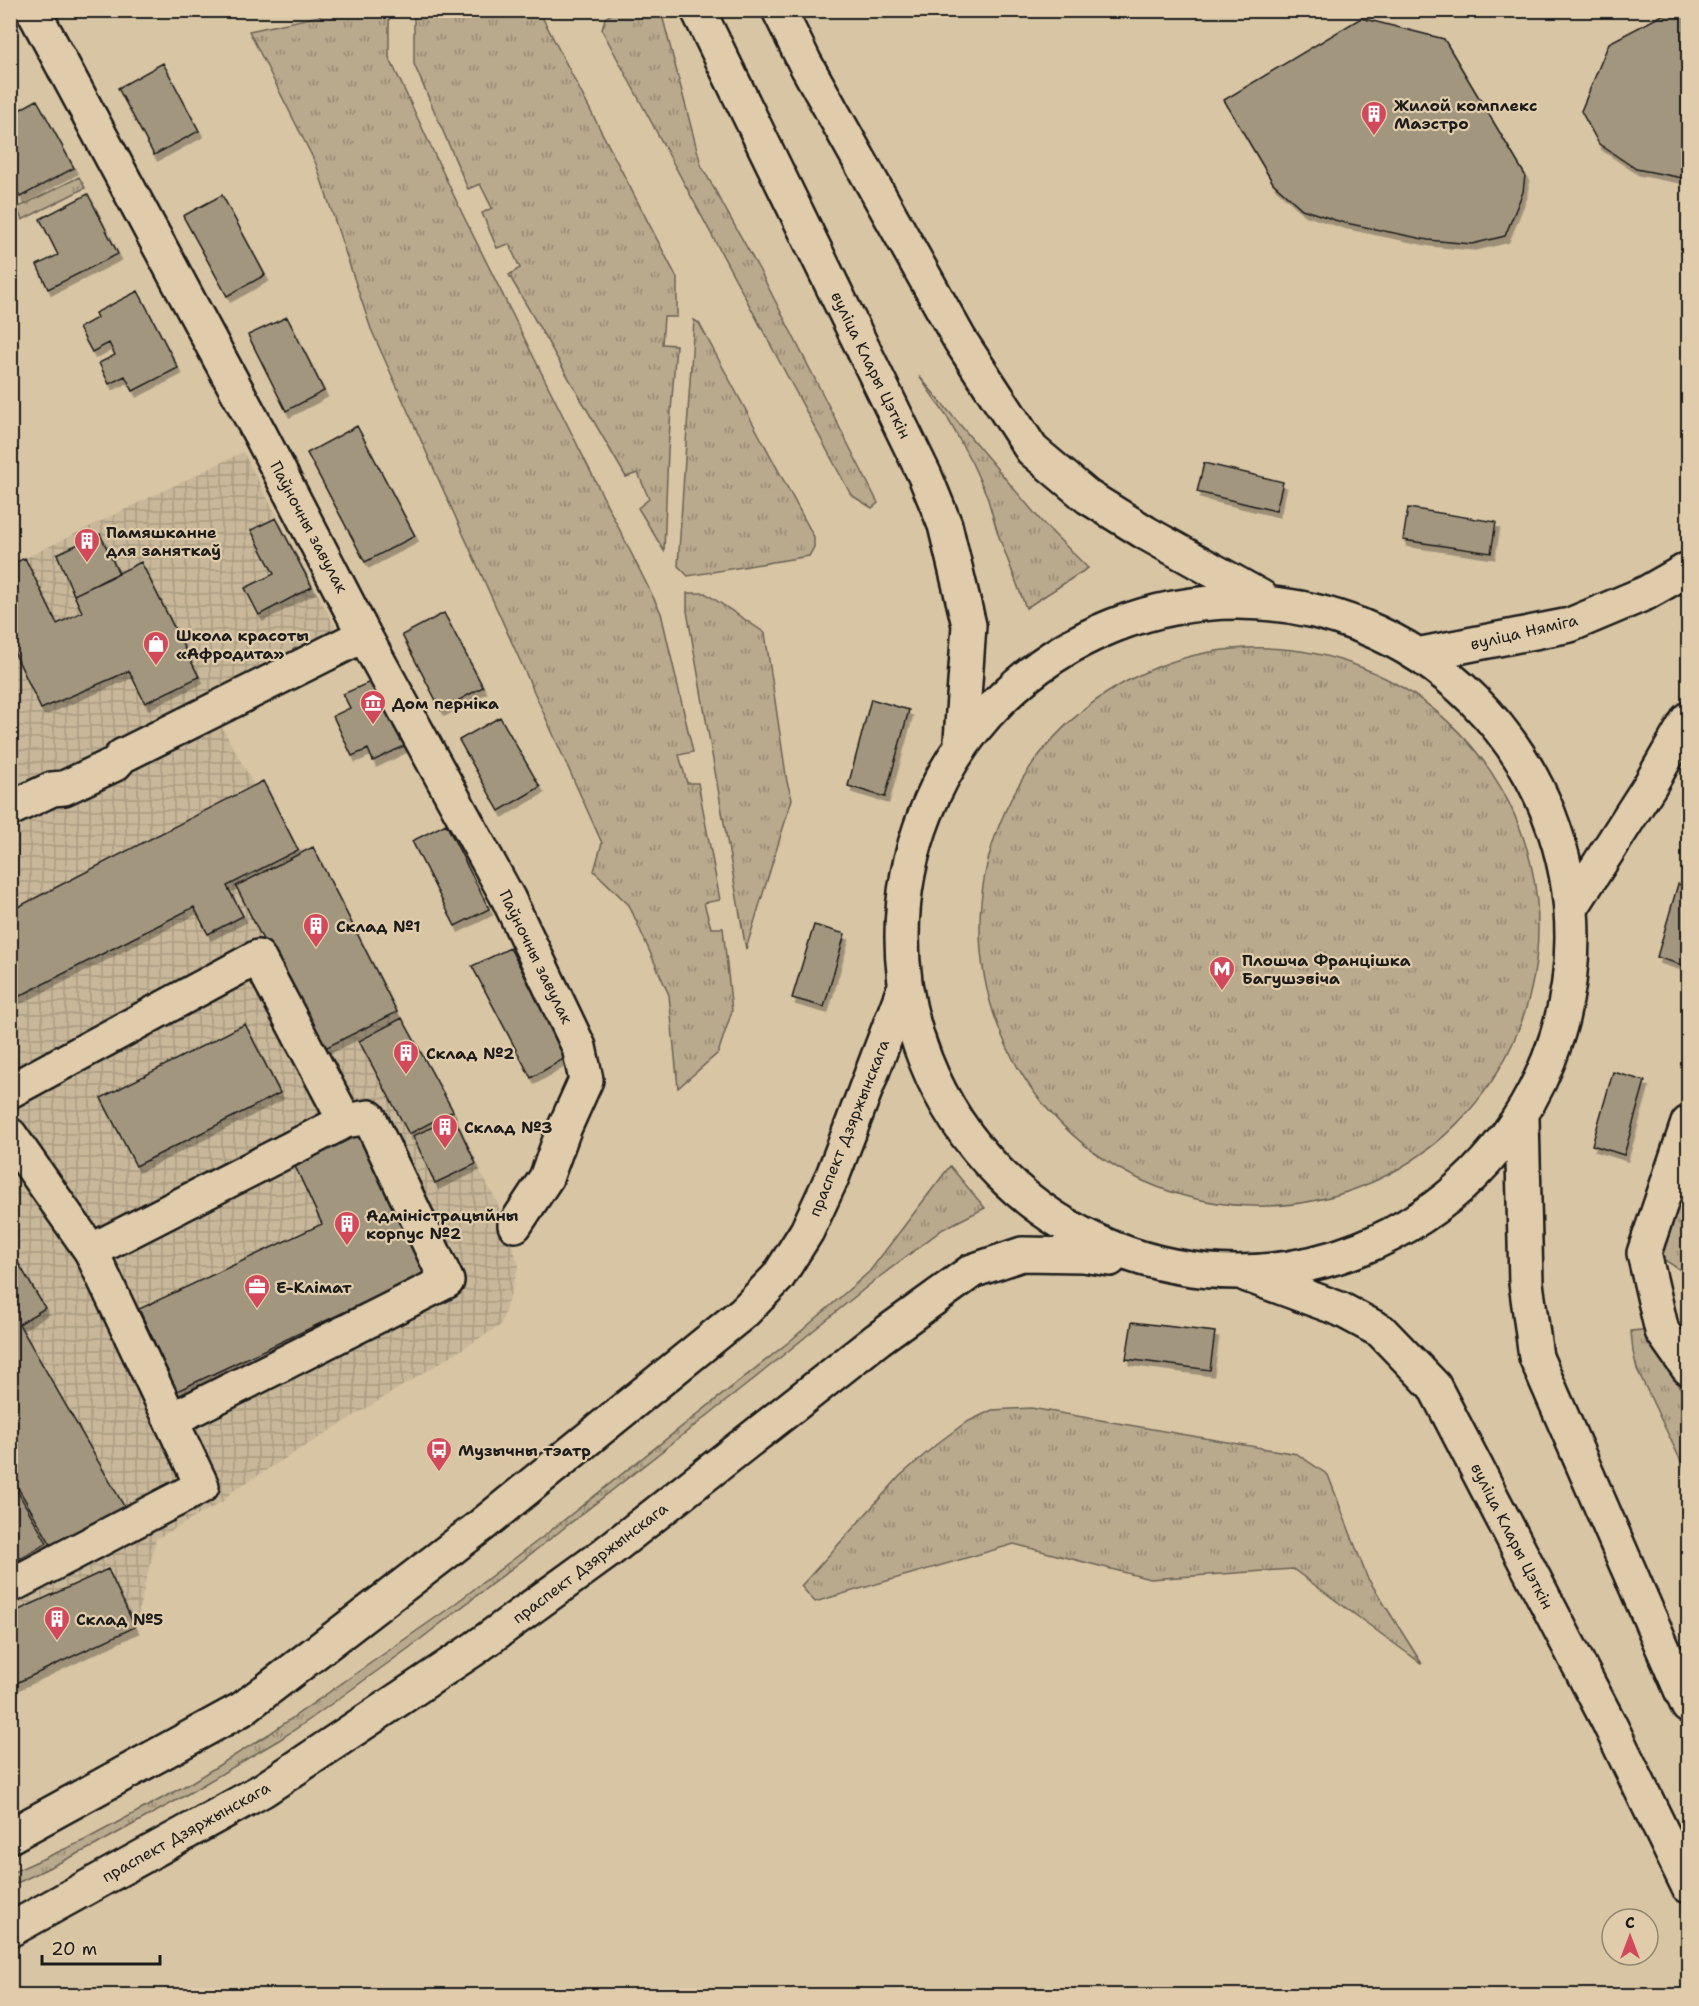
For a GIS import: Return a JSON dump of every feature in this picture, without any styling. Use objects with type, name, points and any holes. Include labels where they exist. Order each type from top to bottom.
[{"type":"main road","name":"Паўночны завулак","points":[[33,10],[264,442],[364,635],[508,898],[579,1047],[586,1080],[564,1129],[546,1178],[515,1225]]},
{"type":"main road","name":"вуліца Клары Цэткін","points":[[698,10],[920,465],[945,525],[969,625],[961,740]]},
{"type":"main road","points":[[779,10],[805,63],[960,340],[1032,450],[1088,497],[1146,533],[1261,597],[1357,621],[1422,654],[1497,721],[1549,808],[1573,905],[1572,980],[1555,1051],[1522,1118],[1449,1200],[1353,1254],[1245,1275],[1174,1270],[1065,1230],[994,1166],[958,1120],[934,1075],[903,991],[897,948],[912,839],[961,740],[1030,669],[1116,621],[1261,597]]},
{"type":"main road","name":"вуліца Няміга","points":[[1422,654],[1570,625],[1646,593],[1689,570]]},
{"type":"main road","points":[[10,809],[52,789],[64,788],[106,769],[122,756],[364,635]]},
{"type":"main road","points":[[1573,905],[1689,719]]},
{"type":"main road","points":[[10,1091],[258,957],[345,1121]]},
{"type":"main road","name":"праспект Дзяржынскага","points":[[10,1836],[242,1709],[482,1525],[744,1312],[778,1277],[807,1232],[833,1175],[903,991]]},
{"type":"main road","points":[[91,1251],[345,1121],[369,1117],[447,1281],[171,1420]]},
{"type":"main road","points":[[1522,1118],[1526,1283],[1536,1357],[1689,1706]]},
{"type":"main road","points":[[1689,1123],[1644,1253],[1662,1331],[1689,1368]]},
{"type":"main road","points":[[10,1135],[91,1251],[202,1486],[10,1586]]},
{"type":"main road","name":"праспект Дзяржынскага","points":[[10,1930],[263,1790],[474,1649],[606,1553],[878,1339],[972,1271],[1022,1254],[1083,1255],[1174,1270]]},
{"type":"main road","name":"вуліца Клары Цэткін","points":[[1245,1275],[1340,1309],[1381,1331],[1434,1386],[1609,1723],[1689,1886]]},
{"type":"shaded area","points":[[243,452],[351,657],[218,720],[254,785],[298,850],[313,847],[397,1012],[453,1111],[476,1164],[496,1200],[519,1265],[501,1325],[231,1492],[224,1501],[156,1539],[135,1627],[11,1686],[11,565]]},
{"type":"green space","points":[[618,10],[661,11],[701,165],[760,271],[878,503],[872,508],[851,495],[602,30],[605,18]]},
{"type":"green space","points":[[318,11],[389,11],[389,57],[462,213],[661,613],[693,752],[679,755],[687,783],[698,783],[720,900],[704,903],[711,928],[723,928],[732,1011],[718,1053],[678,1088],[669,995],[629,905],[594,871],[602,843],[371,329],[316,164],[249,31],[320,16]]},
{"type":"green space","points":[[414,11],[539,11],[677,278],[677,317],[664,317],[662,344],[676,345],[668,451],[664,551],[638,508],[649,499],[638,473],[626,477],[509,275],[520,268],[509,244],[497,248],[482,213],[492,208],[480,184],[468,189],[414,64]]},
{"type":"green space","points":[[79,177],[85,188],[22,220],[17,208]]},
{"type":"green space","points":[[694,320],[699,323],[814,537],[814,547],[809,556],[688,576],[678,566]]},
{"type":"green space","points":[[919,376],[1042,522],[1088,568],[1026,608],[998,534],[987,496],[972,463],[947,417]]},
{"type":"green space","points":[[687,593],[705,593],[765,633],[787,782],[792,799],[746,949],[687,611]]},
{"type":"green space","points":[[1259,648],[1313,654],[1340,660],[1366,670],[1414,695],[1456,730],[1491,772],[1516,820],[1526,846],[1532,873],[1538,927],[1532,981],[1526,1008],[1516,1034],[1491,1082],[1456,1124],[1414,1159],[1366,1184],[1340,1194],[1313,1200],[1259,1206],[1205,1200],[1178,1194],[1152,1184],[1104,1159],[1062,1124],[1027,1082],[1002,1034],[992,1008],[986,981],[980,927],[986,873],[992,846],[1002,820],[1027,772],[1062,730],[1104,695],[1152,670],[1178,660],[1205,654]]},
{"type":"green space","points":[[1688,1147],[1688,1275],[1652,1252]]},
{"type":"green space","points":[[950,1166],[985,1208],[943,1229],[874,1281],[749,1383],[541,1546],[409,1648],[309,1720],[179,1799],[94,1846],[11,1886],[11,1873],[85,1840],[192,1782],[269,1734],[448,1609],[540,1539],[790,1341],[869,1272]]},
{"type":"green space","points":[[1652,1329],[1688,1404],[1688,1476],[1637,1369],[1631,1331]]},
{"type":"green space","points":[[1031,1408],[1297,1454],[1328,1475],[1367,1577],[1422,1664],[1293,1569],[1150,1579],[1014,1544],[815,1602],[801,1586],[900,1476],[938,1443],[965,1423],[992,1410]]},
{"type":"building","name":"Жилой комплекс Маэстро","points":[[1672,10],[1688,10],[1688,179],[1636,169],[1599,144],[1581,111],[1609,43]]},
{"type":"building","name":"Жилой комплекс Маэстро","points":[[1361,18],[1444,39],[1525,175],[1523,192],[1505,236],[1472,244],[1428,240],[1341,222],[1302,209],[1273,183],[1224,100]]},
{"type":"building","points":[[163,63],[199,131],[154,155],[118,88]]},
{"type":"building","points":[[37,100],[74,168],[20,197],[15,188],[10,189],[10,115]]},
{"type":"building","points":[[88,194],[118,254],[48,289],[37,265],[58,255],[40,219]]},
{"type":"building","points":[[222,195],[265,275],[227,296],[183,216]]},
{"type":"building","points":[[138,291],[178,368],[133,391],[125,376],[109,384],[99,363],[115,355],[109,343],[92,352],[79,328],[97,318],[95,313]]},
{"type":"building","points":[[287,317],[324,391],[286,411],[248,335]]},
{"type":"building","points":[[357,426],[415,536],[365,562],[307,453]]},
{"type":"building","points":[[1204,463],[1283,482],[1276,511],[1197,492]]},
{"type":"building","points":[[1408,508],[1496,522],[1491,553],[1403,540]]},
{"type":"building","points":[[276,518],[312,587],[259,615],[245,588],[274,574],[251,530]]},
{"type":"building","name":"Памяшканне для заняткаў","points":[[100,534],[119,574],[74,595],[57,554]]},
{"type":"building","points":[[25,558],[57,624],[82,612],[74,595],[141,562],[199,677],[145,703],[129,671],[41,709],[10,643],[10,565]]},
{"type":"building","points":[[444,613],[483,687],[441,710],[402,635]]},
{"type":"building","points":[[377,679],[408,744],[373,761],[368,749],[352,756],[333,716],[350,708],[343,694]]},
{"type":"building","points":[[871,699],[909,710],[885,797],[848,786]]},
{"type":"building","points":[[500,717],[540,787],[499,811],[459,740]]},
{"type":"building","points":[[263,781],[298,850],[227,886],[243,916],[208,934],[194,907],[10,1001],[10,911]]},
{"type":"building","points":[[446,824],[489,909],[455,926],[412,841]]},
{"type":"building","name":"Склад №1","points":[[313,847],[397,1012],[319,1051],[236,886]]},
{"type":"building","points":[[1678,884],[1688,887],[1688,967],[1657,957]]},
{"type":"building","points":[[814,925],[845,934],[824,1007],[792,998]]},
{"type":"building","points":[[510,948],[567,1057],[531,1078],[472,966]]},
{"type":"building","name":"Склад №2","points":[[402,1018],[453,1111],[409,1134],[359,1041]]},
{"type":"building","points":[[245,1024],[280,1093],[136,1166],[101,1098]]},
{"type":"building","points":[[1613,1072],[1645,1081],[1624,1155],[1592,1145]]},
{"type":"building","name":"Склад №3","points":[[454,1117],[476,1164],[435,1183],[413,1136]]},
{"type":"building","name":"Адміністрацыйны корпус №2","points":[[367,1130],[433,1270],[177,1391],[139,1309],[322,1224],[294,1164]]},
{"type":"building","points":[[10,1249],[45,1308],[19,1324],[125,1508],[54,1550],[10,1474]]},
{"type":"building","points":[[1132,1322],[1215,1332],[1210,1370],[1126,1359]]},
{"type":"building","points":[[12,1482],[47,1543],[10,1564],[10,1483]]},
{"type":"building","name":"Склад №5","points":[[108,1569],[135,1627],[10,1686],[10,1614]]},
{"type":"place","name":"Жилой комплекс Маэстро","points":[[1374,137]]},
{"type":"place","name":"Памяшканне для заняткаў","points":[[87,564]]},
{"type":"place","name":"Школа красоты «Афродита»","points":[[156,667]]},
{"type":"place","name":"Дом перніка","points":[[373,726]]},
{"type":"place","name":"Склад №1","points":[[316,949]]},
{"type":"place","name":"Плошча Францішка Багушэвіча","points":[[1222,992]]},
{"type":"place","name":"Склад №2","points":[[406,1076]]},
{"type":"place","name":"Склад №3","points":[[445,1150]]},
{"type":"place","name":"Адміністрацыйны корпус №2","points":[[347,1247]]},
{"type":"place","name":"Е-Клімат","points":[[257,1310]]},
{"type":"place","name":"Музычны тэатр","points":[[439,1473]]},
{"type":"place","name":"Склад №5","points":[[57,1642]]}]
